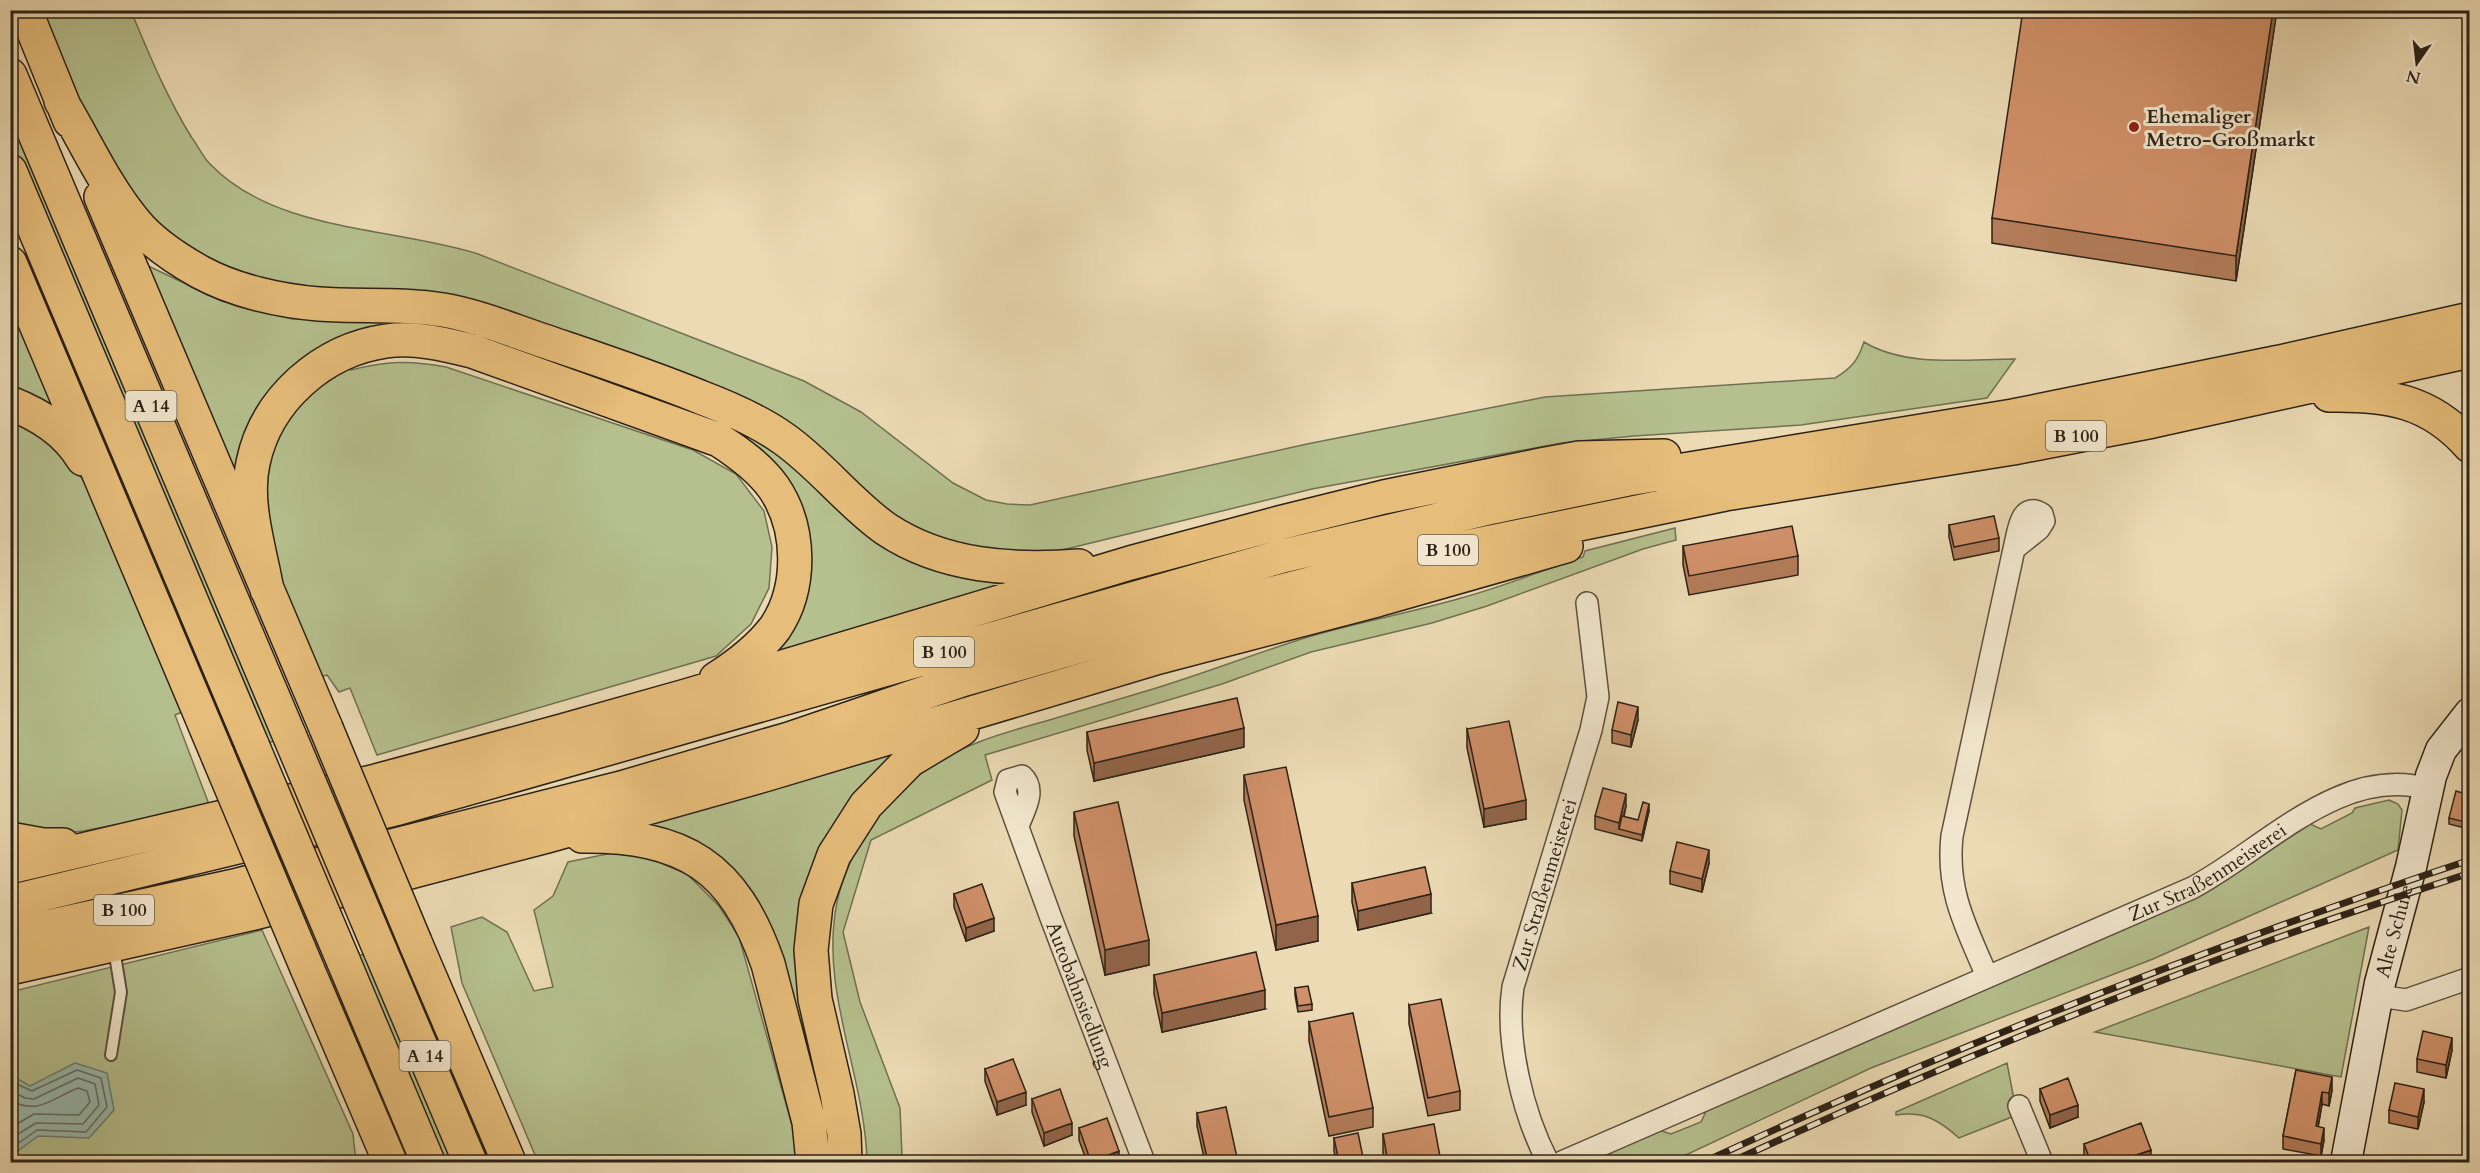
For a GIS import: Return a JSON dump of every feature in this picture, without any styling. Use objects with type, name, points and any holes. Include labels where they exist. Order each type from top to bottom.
[{"type":"highway","points":[[25,10],[508,1159]]},
{"type":"highway","name":"A 14","points":[[10,75],[470,1162]]},
{"type":"highway","points":[[62,101],[117,198],[136,224],[181,260],[226,284],[256,293],[318,304],[407,306],[445,310],[652,378],[728,408],[785,439],[886,528],[917,546],[947,556],[970,562],[1009,567],[1130,563]]},
{"type":"highway","name":"A 14","points":[[10,171],[428,1162]]},
{"type":"highway","points":[[10,263],[390,1162]]},
{"type":"highway","points":[[2365,342],[2469,298]]},
{"type":"highway","name":"B 100","points":[[10,902],[399,808],[1283,556],[1493,507],[1628,479],[2013,416],[2469,319]]},
{"type":"highway","points":[[267,590],[251,503],[252,464],[267,425],[289,393],[320,365],[364,345],[416,340],[472,351],[719,440],[742,455],[774,488],[784,507],[794,546],[794,579],[787,604],[776,626],[762,644],[726,673],[686,696]]},
{"type":"highway","name":"B 100","points":[[10,935],[238,885],[621,788],[789,739],[962,680],[1173,619],[1457,548],[1725,494],[2013,448],[2469,351]]},
{"type":"highway","points":[[2264,396],[2365,395],[2403,401],[2426,410],[2446,423],[2469,446]]},
{"type":"highway","points":[[10,403],[29,410],[72,442],[112,506]]},
{"type":"highway","points":[[10,867],[376,781],[686,696],[1130,563],[1384,497],[1579,459],[1776,453]]},
{"type":"highway","points":[[17,968],[254,914],[547,836],[764,775],[1159,657],[1646,525],[1725,494]]},
{"type":"highway","points":[[845,1162],[844,1134],[837,1094],[815,999],[811,969],[812,930],[816,904],[824,879],[848,831],[866,805],[910,760],[1017,700]]},
{"type":"highway","points":[[10,839],[43,845],[71,845],[166,832]]},
{"type":"highway","points":[[547,836],[605,836],[655,842],[678,850],[699,863],[719,878],[735,895],[759,939],[768,964],[809,1122],[813,1162]]},
{"type":"highway","points":[[336,1037],[361,1123],[369,1162]]},
{"type":"street","points":[[1987,976],[1957,905],[1949,860],[1952,836],[2014,549]]},
{"type":"street","name":"Zur Straßenmeisterei","points":[[1548,1162],[1538,1142],[1527,1109],[1511,1035],[1509,1012],[1513,987],[1591,730],[1598,697],[1587,603]]},
{"type":"street","name":"Alte Schule","points":[[2346,1162],[2379,996],[2428,789],[2441,750],[2469,713]]},
{"type":"street","name":"Zur Straßenmeisterei","points":[[1562,1162],[2192,888],[2218,874],[2288,824],[2332,801],[2391,783],[2409,783],[2428,789]]},
{"type":"street","name":"Autobahnsiedlung","points":[[1018,826],[1144,1162]]},
{"type":"street","points":[[2379,996],[2406,999],[2469,978]]},
{"type":"street","points":[[2019,1106],[2042,1162]]},
{"type":"lane","points":[[111,1055],[121,992],[113,945]]},
{"type":"green space","points":[[39,11],[131,11],[166,92],[205,158],[237,186],[267,203],[336,224],[478,254],[804,381],[861,412],[953,483],[986,500],[1007,504],[1030,505],[1307,444],[1545,397],[1835,378],[1854,363],[1864,342],[1899,356],[1918,359],[2015,359],[1987,398],[1801,425],[1562,443],[1312,489],[1054,552],[1010,553],[989,550],[949,541],[890,513],[728,398],[203,266],[115,182]]},
{"type":"green space","points":[[10,106],[278,740],[264,744],[11,143]]},
{"type":"green space","points":[[142,263],[222,301],[292,319],[400,318],[479,332],[727,422],[788,459],[846,511],[1020,580],[752,667],[789,619],[777,480],[490,350],[344,343],[238,488]]},
{"type":"green space","points":[[10,293],[60,411],[11,395]]},
{"type":"green space","points":[[344,361],[351,370],[398,362],[446,367],[693,450],[736,474],[764,511],[772,547],[769,588],[751,624],[716,656],[377,755],[350,688],[339,692],[327,675],[321,677],[277,573],[262,528],[272,431]]},
{"type":"green space","points":[[10,412],[33,426],[55,445],[73,466],[88,489],[182,712],[175,715],[210,807],[83,831],[47,835],[11,829]]},
{"type":"green space","points":[[1675,528],[1676,540],[1643,549],[1487,606],[1432,623],[1311,652],[1222,684],[985,755],[992,780],[871,840],[843,932],[860,1002],[900,1108],[902,1162],[867,1162],[859,1097],[844,1032],[834,968],[833,935],[837,902],[849,865],[868,830],[893,799],[922,773],[966,747],[997,735],[1173,683],[1308,637],[1476,594],[1583,557],[1585,551]]},
{"type":"green space","points":[[901,747],[821,849],[835,1153],[820,1162],[756,913],[632,829]]},
{"type":"green space","points":[[2389,800],[2398,804],[2402,810],[2398,850],[2153,959],[1871,1068],[1671,1162],[1588,1162],[1659,1130],[1671,1134],[1701,1122],[1707,1109],[2308,823],[2321,829],[2352,813],[2355,808]]},
{"type":"green space","points":[[612,853],[648,858],[687,874],[719,906],[739,937],[793,1129],[797,1162],[538,1162],[462,983],[451,927],[482,917],[507,932],[534,991],[553,987],[534,910],[553,896],[568,862]]},
{"type":"green space","points":[[2369,927],[2341,1077],[2095,1032]]},
{"type":"green space","points":[[262,930],[353,1134],[356,1162],[11,1162],[10,992]]},
{"type":"green space","points":[[367,953],[454,1162],[440,1162],[354,957]]},
{"type":"green space","points":[[2007,1063],[2017,1115],[1959,1138],[1945,1126],[1930,1118],[1915,1114],[1896,1115],[1896,1112]]},
{"type":"water","points":[[75,1063],[107,1073],[114,1110],[89,1138],[38,1136],[11,1156],[11,1075],[30,1086]]},
{"type":"building","name":"Ehemaliger Metro-Großmarkt","points":[[2023,10],[2273,10],[2236,256],[1992,218]]},
{"type":"building","points":[[1994,516],[1999,538],[1954,547],[1949,525]]},
{"type":"building","points":[[1792,526],[1798,556],[1689,576],[1683,546]]},
{"type":"building","points":[[1237,698],[1244,728],[1094,763],[1087,732]]},
{"type":"building","points":[[1618,702],[1638,707],[1631,735],[1612,730]]},
{"type":"building","points":[[1509,721],[1526,800],[1484,809],[1467,729]]},
{"type":"building","points":[[1286,767],[1318,916],[1276,925],[1244,775]]},
{"type":"building","points":[[1603,788],[1626,794],[1619,823],[1595,816]]},
{"type":"building","points":[[2456,791],[2469,795],[2469,823],[2449,818]]},
{"type":"building","points":[[1118,802],[1149,940],[1105,950],[1074,812]]},
{"type":"building","points":[[1643,802],[1649,804],[1642,835],[1619,829],[1622,816],[1638,820]]},
{"type":"building","points":[[1677,842],[1709,850],[1702,879],[1670,871]]},
{"type":"building","points":[[1425,867],[1431,894],[1358,911],[1352,883]]},
{"type":"building","points":[[982,884],[994,918],[966,928],[954,894]]},
{"type":"building","points":[[1256,952],[1265,990],[1162,1013],[1154,975]]},
{"type":"building","points":[[1308,986],[1312,1004],[1298,1006],[1295,988]]},
{"type":"building","points":[[1441,999],[1460,1091],[1428,1098],[1409,1005]]},
{"type":"building","points":[[1353,1013],[1373,1108],[1329,1117],[1309,1022]]},
{"type":"building","points":[[2423,1031],[2452,1038],[2446,1065],[2417,1059]]},
{"type":"building","points":[[1013,1059],[1026,1092],[997,1102],[985,1069]]},
{"type":"building","points":[[2296,1070],[2332,1077],[2329,1093],[2322,1092],[2316,1126],[2324,1128],[2321,1144],[2283,1136]]},
{"type":"building","points":[[2068,1078],[2078,1105],[2050,1115],[2040,1089]]},
{"type":"building","points":[[2395,1083],[2424,1089],[2418,1117],[2389,1110]]},
{"type":"building","points":[[1060,1089],[1072,1123],[1044,1133],[1032,1099]]},
{"type":"building","points":[[1226,1107],[1238,1162],[1208,1162],[1197,1113]]},
{"type":"building","points":[[1107,1118],[1119,1151],[1091,1162],[1079,1128]]},
{"type":"building","points":[[2141,1123],[2151,1150],[2116,1162],[2091,1162],[2084,1144]]},
{"type":"building","points":[[1434,1124],[1441,1162],[1388,1162],[1383,1134]]},
{"type":"building","points":[[1358,1133],[1364,1162],[1339,1162],[1334,1138]]},
{"type":"railway","points":[[1704,1162],[1892,1078],[2082,1000],[2275,928],[2470,860]]},
{"type":"railway","points":[[1731,1162],[1862,1103],[2128,993],[2289,934],[2470,873]]},
{"type":"place","name":"Ehemaliger Metro-Großmarkt","points":[[2134,127]]}]
